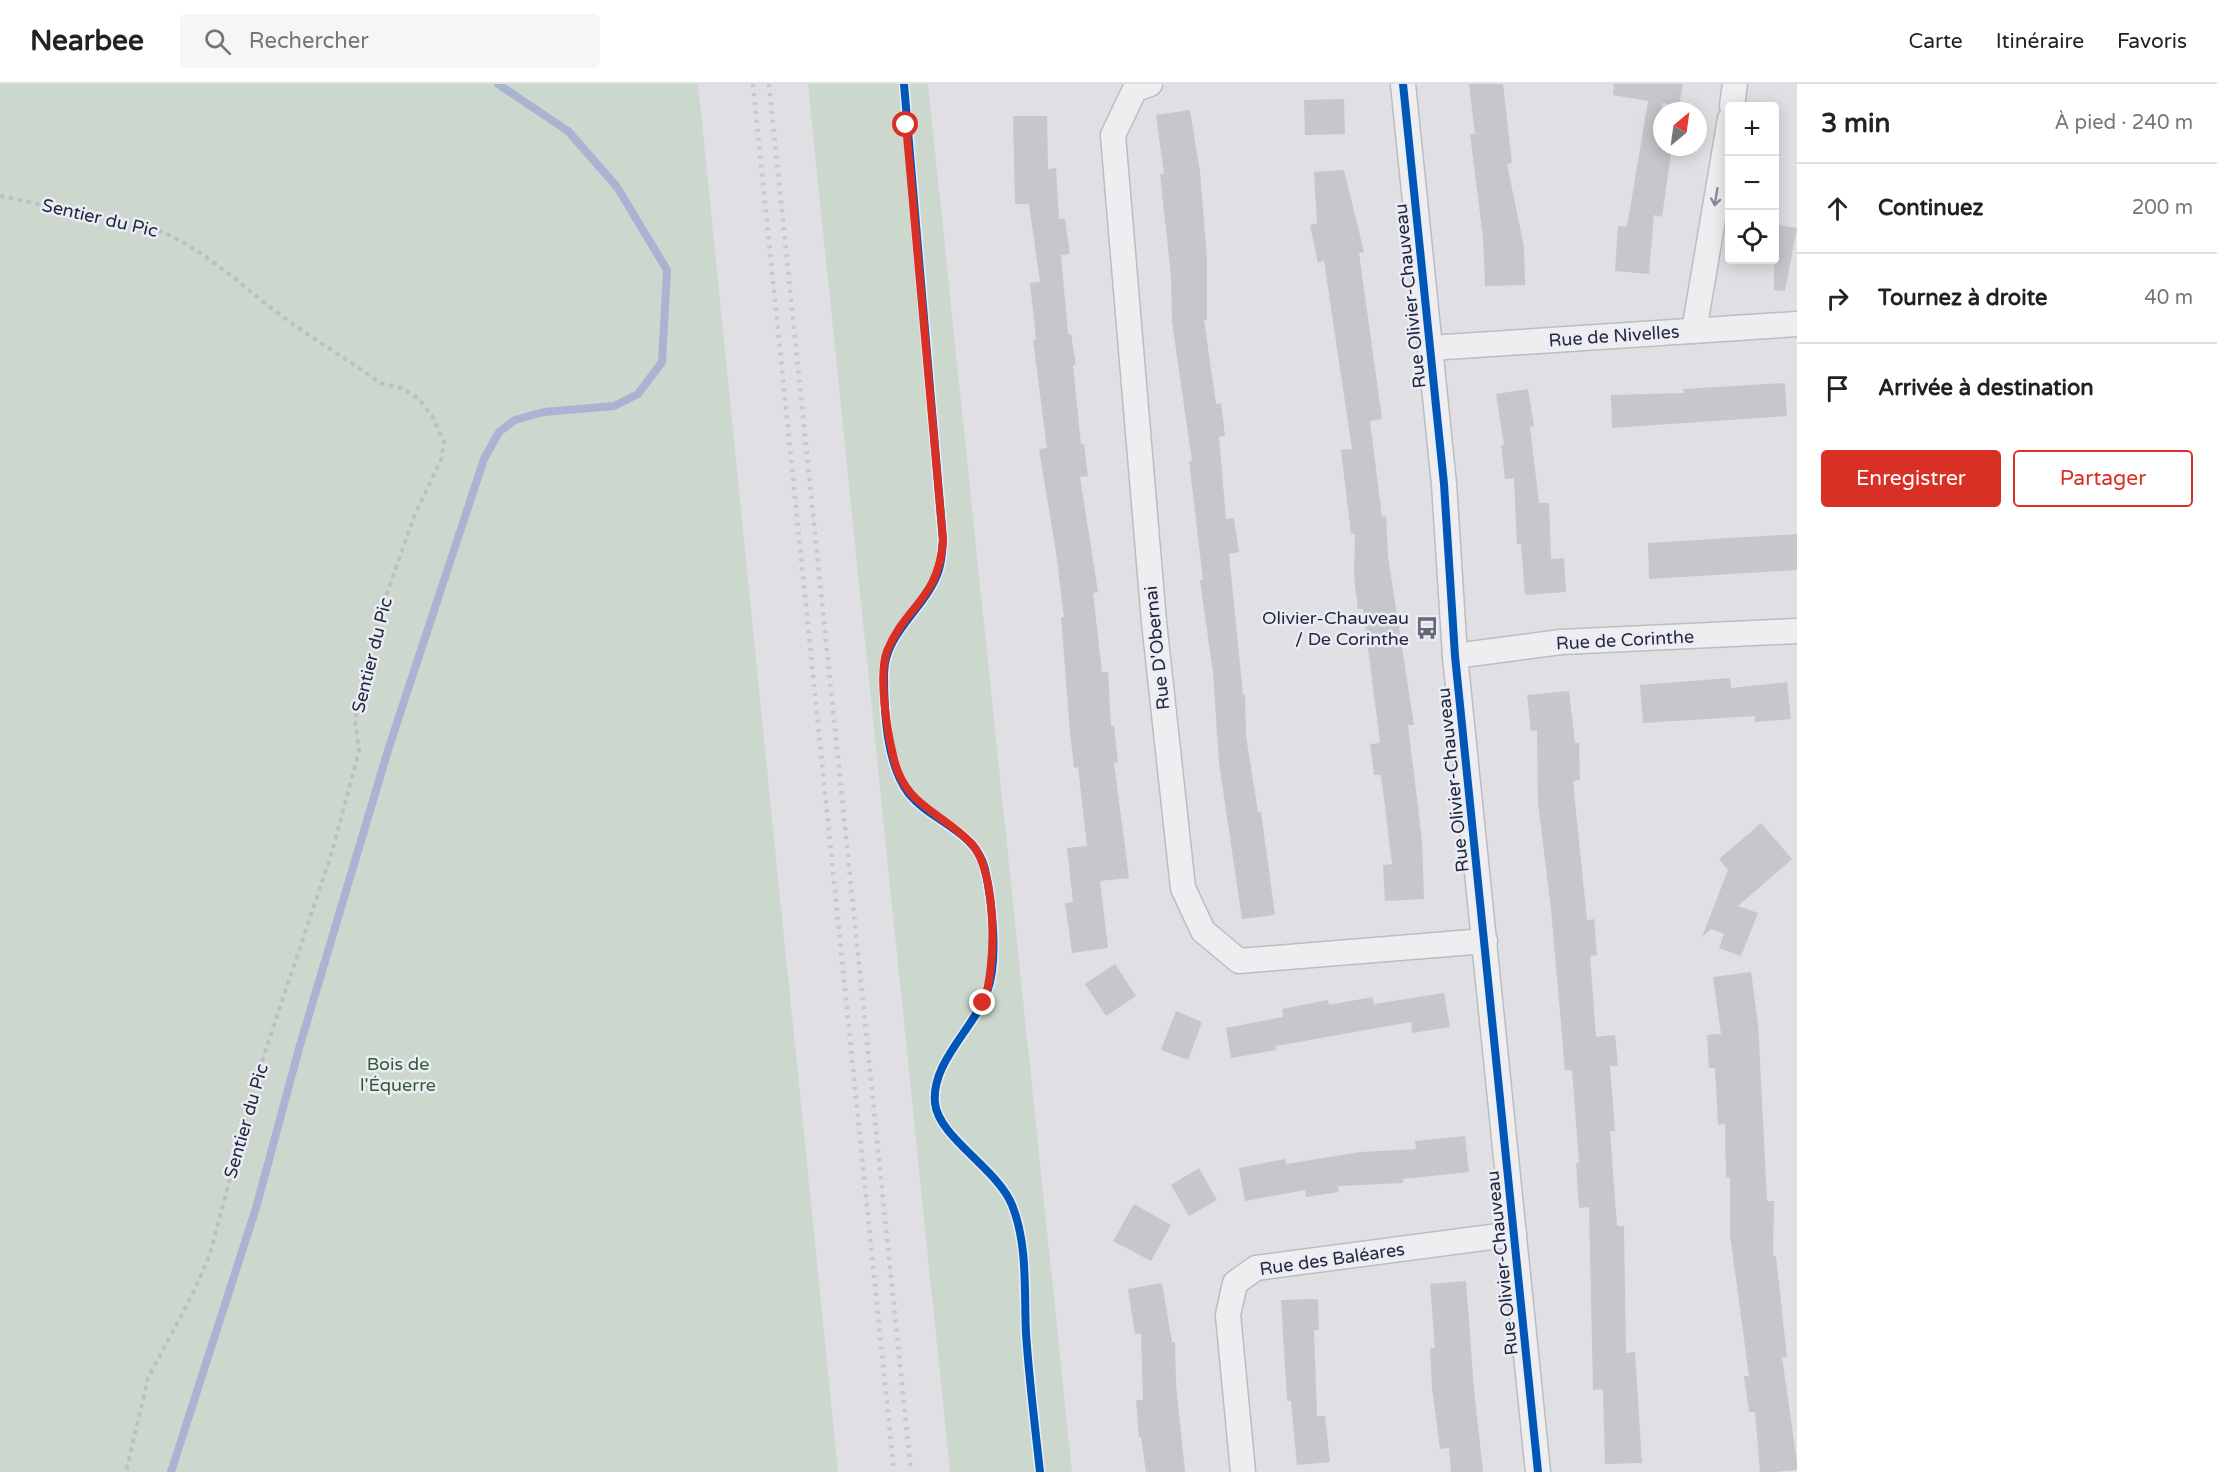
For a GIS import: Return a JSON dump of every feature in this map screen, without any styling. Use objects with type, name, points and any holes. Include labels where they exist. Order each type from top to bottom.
[{"type":"street","name":"Rue D'Obernai","points":[[1150,84],[1135,89],[1113,135],[1154,622],[1183,888],[1203,931],[1239,961],[1485,941]]},
{"type":"street","name":"Rue Olivier-Chauveau","points":[[1403,84],[1443,484],[1455,656],[1538,1472]]},
{"type":"street","points":[[1733,102],[1735,84]]},
{"type":"street","points":[[1694,331],[1725,148]]},
{"type":"street","name":"Rue de Nivelles","points":[[1430,348],[1797,324]]},
{"type":"street","name":"Rue de Corinthe","points":[[1455,656],[1561,642],[1797,631]]},
{"type":"street","name":"Rue des Baléares","points":[[1243,1472],[1228,1315],[1234,1283],[1256,1268],[1514,1234]]},
{"type":"green space","name":"Bois de l'Équerre","points":[[0,84],[698,84],[838,1472],[0,1472]]},
{"type":"green space","points":[[808,84],[928,84],[1072,1472],[950,1472]]},
{"type":"building","points":[[1469,84],[1503,84],[1512,163],[1507,164],[1524,247],[1525,285],[1485,286],[1483,238],[1470,134],[1475,134]]},
{"type":"building","points":[[1614,84],[1683,84],[1680,102],[1653,102],[1653,156],[1671,156],[1662,217],[1654,215],[1649,274],[1615,271],[1618,226],[1627,227],[1648,101],[1613,95]]},
{"type":"building","points":[[1344,99],[1345,134],[1305,135],[1304,100]]},
{"type":"building","points":[[1190,110],[1200,172],[1207,260],[1207,320],[1204,320],[1216,404],[1221,403],[1225,436],[1219,437],[1226,519],[1234,518],[1239,552],[1229,554],[1243,695],[1245,695],[1246,736],[1258,812],[1261,812],[1275,915],[1242,919],[1219,763],[1213,673],[1200,580],[1203,580],[1189,461],[1192,461],[1172,322],[1171,276],[1160,174],[1164,174],[1156,115]]},
{"type":"building","points":[[1013,116],[1047,116],[1048,169],[1056,168],[1059,219],[1065,219],[1070,254],[1061,255],[1068,334],[1071,334],[1076,365],[1073,365],[1081,444],[1084,444],[1088,476],[1080,477],[1098,592],[1093,593],[1102,672],[1108,672],[1111,726],[1114,726],[1118,762],[1114,763],[1129,878],[1100,881],[1108,948],[1072,953],[1065,903],[1073,902],[1067,848],[1087,846],[1078,767],[1074,768],[1070,731],[1061,617],[1064,617],[1039,449],[1047,448],[1033,340],[1036,339],[1030,283],[1040,282],[1029,204],[1015,204]]},
{"type":"building","points":[[1344,170],[1364,252],[1359,253],[1382,419],[1370,421],[1382,517],[1386,516],[1388,557],[1414,725],[1408,725],[1422,841],[1424,899],[1385,901],[1383,865],[1392,864],[1381,775],[1374,775],[1370,744],[1380,743],[1363,609],[1358,609],[1354,576],[1355,534],[1351,534],[1341,450],[1352,449],[1324,261],[1318,263],[1310,225],[1317,223],[1314,172]]},
{"type":"building","points":[[1779,225],[1797,228],[1785,291],[1774,290],[1774,264],[1779,264]]},
{"type":"building","points":[[1785,383],[1787,416],[1612,428],[1611,395],[1684,393],[1683,389]]},
{"type":"building","points":[[1528,389],[1534,426],[1530,427],[1539,503],[1549,503],[1551,559],[1564,558],[1566,592],[1525,595],[1521,544],[1517,544],[1514,478],[1505,479],[1501,445],[1504,445],[1496,394]]},
{"type":"building","points":[[1797,534],[1797,570],[1649,579],[1648,543]]},
{"type":"building","points":[[1730,678],[1731,688],[1787,682],[1791,719],[1755,722],[1755,716],[1643,723],[1640,685]]},
{"type":"building","points":[[1569,691],[1575,743],[1579,743],[1580,780],[1573,781],[1587,920],[1594,919],[1597,955],[1590,956],[1596,1037],[1615,1035],[1618,1066],[1610,1066],[1615,1131],[1610,1131],[1617,1226],[1624,1226],[1626,1353],[1635,1352],[1642,1463],[1605,1464],[1603,1389],[1593,1390],[1589,1207],[1579,1208],[1576,1163],[1579,1163],[1572,1070],[1565,1070],[1551,909],[1538,803],[1537,730],[1531,731],[1527,695]]},
{"type":"building","points":[[1761,823],[1792,859],[1738,906],[1758,913],[1741,956],[1719,948],[1724,934],[1711,929],[1702,937],[1728,870],[1719,859]]},
{"type":"building","points":[[1115,964],[1136,996],[1106,1016],[1085,984]]},
{"type":"building","points":[[1751,972],[1758,1023],[1767,1201],[1774,1201],[1773,1256],[1776,1256],[1787,1357],[1782,1357],[1797,1462],[1797,1470],[1773,1472],[1760,1472],[1755,1412],[1749,1412],[1744,1376],[1749,1376],[1730,1235],[1730,1177],[1726,1177],[1725,1124],[1718,1125],[1715,1068],[1709,1068],[1707,1035],[1721,1034],[1713,977]]},
{"type":"building","points":[[1444,993],[1450,1027],[1412,1033],[1411,1022],[1276,1046],[1276,1050],[1231,1058],[1226,1028],[1283,1017],[1282,1009],[1328,1000],[1329,1005],[1372,997],[1374,1004]]},
{"type":"building","points":[[1176,1011],[1202,1022],[1188,1060],[1161,1050]]},
{"type":"building","points":[[1465,1136],[1469,1172],[1403,1179],[1403,1183],[1338,1186],[1339,1192],[1306,1197],[1305,1190],[1245,1201],[1239,1168],[1285,1159],[1286,1164],[1360,1152],[1416,1149],[1415,1141]]},
{"type":"building","points":[[1199,1168],[1217,1200],[1189,1216],[1171,1185]]},
{"type":"building","points":[[1134,1204],[1171,1225],[1151,1261],[1113,1241]]},
{"type":"building","points":[[1466,1281],[1483,1472],[1451,1472],[1449,1448],[1440,1449],[1432,1388],[1430,1349],[1435,1348],[1430,1284]]},
{"type":"building","points":[[1162,1283],[1172,1342],[1175,1342],[1176,1383],[1185,1472],[1146,1472],[1141,1437],[1139,1437],[1136,1400],[1143,1400],[1141,1334],[1135,1334],[1128,1289]]},
{"type":"building","points":[[1318,1299],[1319,1330],[1314,1330],[1317,1416],[1325,1416],[1330,1462],[1297,1465],[1291,1401],[1287,1401],[1281,1300]]},
{"type":"waterway","points":[[171,1472],[256,1208],[300,1045],[389,747],[484,459],[499,432],[515,420],[544,412],[614,406],[638,394],[662,362],[667,270],[617,187],[568,131],[498,84]]},
{"type":"railway","points":[[753,84],[894,1472]]},
{"type":"railway","points":[[769,84],[911,1472]]},
{"type":"cycle path","points":[[904,84],[943,540],[941,562],[931,588],[890,647],[884,674],[886,720],[891,753],[901,782],[918,803],[952,827],[972,845],[985,869],[993,931],[991,979],[981,1006],[946,1060],[936,1088],[935,1103],[946,1128],[1005,1192],[1017,1220],[1023,1252],[1027,1350],[1040,1472]]},
{"type":"cycle path","points":[[1403,84],[1444,484],[1455,656],[1538,1472]]},
{"type":"place","name":"Olivier-Chauveau / De Corinthe","points":[[1427,628]]},
{"type":"route","points":[[906,125],[943,540],[941,564],[933,585],[904,624],[887,653],[884,671],[888,723],[892,753],[903,785],[922,806],[972,844],[982,860],[992,927],[991,978],[983,1003]]}]
